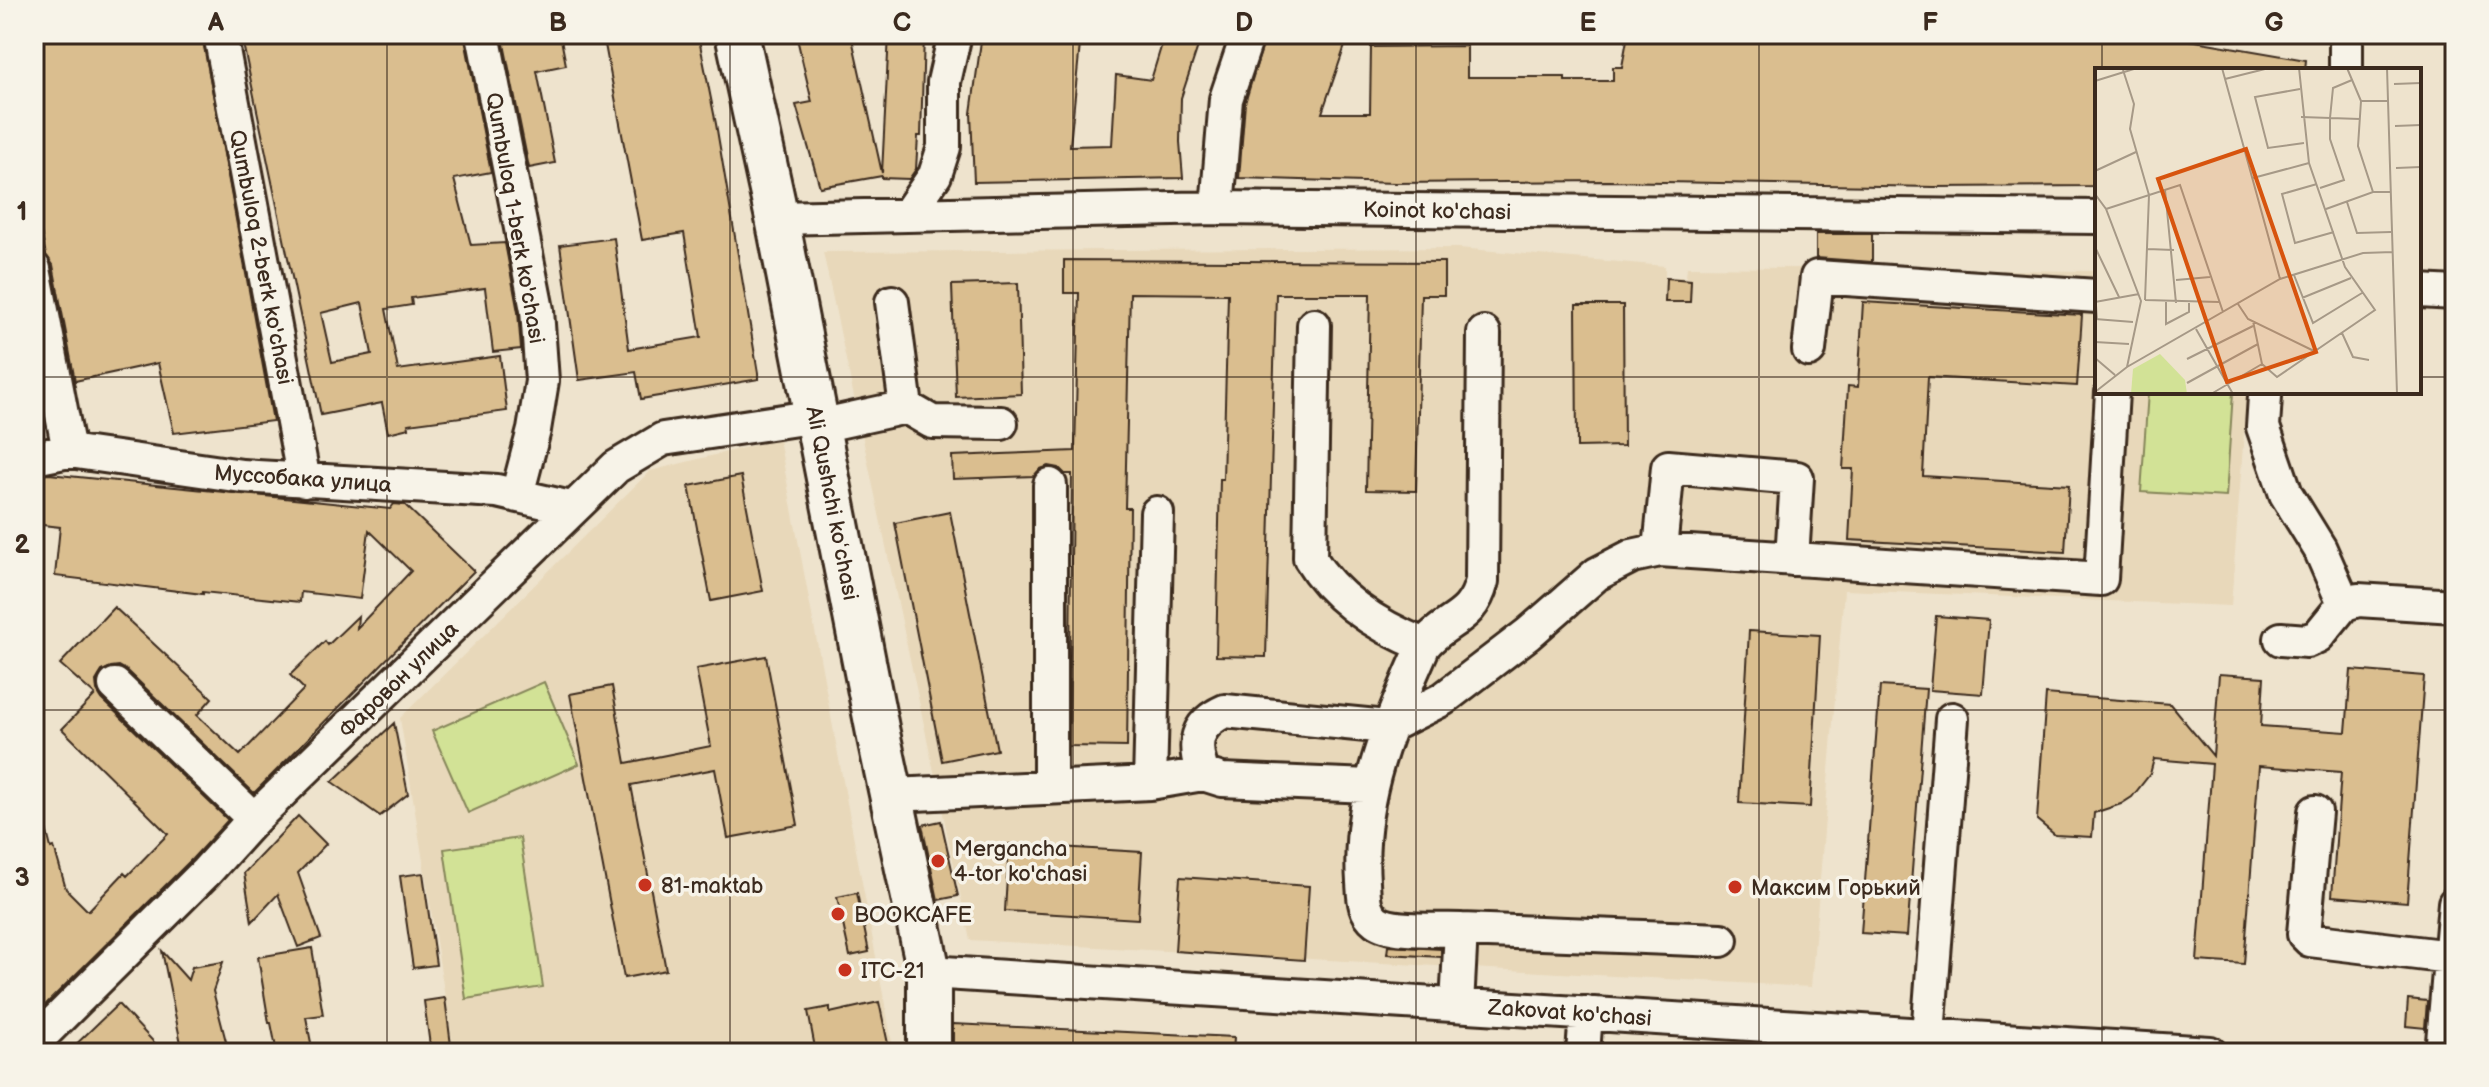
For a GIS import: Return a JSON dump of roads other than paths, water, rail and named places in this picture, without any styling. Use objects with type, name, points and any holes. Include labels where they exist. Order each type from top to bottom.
[{"type":"main road","name":"Ali Qushchi koʻchasi","points":[[737,34],[929,972]]},
{"type":"main road","points":[[929,972],[929,1053]]},
{"type":"street","name":"Qumbuloq 2-berk ko'chasi","points":[[220,34],[304,481]]},
{"type":"street","name":"Qumbuloq 1-berk ko'chasi","points":[[483,34],[537,310],[542,381],[534,430],[517,495]]},
{"type":"street","points":[[909,213],[935,175],[944,147],[944,82],[955,34]]},
{"type":"street","points":[[1217,208],[1226,99],[1248,34]]},
{"type":"street","name":"Koinot ko'chasi","points":[[777,218],[1217,208],[2095,217]]},
{"type":"street","points":[[34,269],[69,451]]},
{"type":"street","points":[[1809,350],[1817,277],[2095,296]]},
{"type":"street","points":[[2421,291],[2455,293]]},
{"type":"street","points":[[892,302],[906,407],[932,422],[1001,423]]},
{"type":"street","points":[[1314,325],[1310,558],[1319,573],[1343,598],[1387,630],[1424,645]]},
{"type":"street","points":[[1484,333],[1482,581],[1478,597],[1470,610],[1433,635],[1424,645],[1387,727],[1370,786],[1361,862],[1365,907],[1377,922],[1394,928],[1721,940]]},
{"type":"street","points":[[1203,774],[1196,756],[1199,733],[1208,719],[1225,711],[1387,727],[1443,699],[1528,634],[1597,574],[1632,556],[1660,550],[2101,579],[2112,394]]},
{"type":"street","points":[[2265,396],[2263,427],[2286,494],[2320,549],[2344,604]]},
{"type":"street","name":"Фаровон улица","points":[[34,1043],[206,872],[254,819],[616,467],[663,439],[906,407]]},
{"type":"street","name":"Муссобака улица","points":[[34,458],[69,451],[242,476],[434,485],[517,495],[571,508]]},
{"type":"street","points":[[1660,550],[1668,467],[1807,479],[1792,559]]},
{"type":"street","points":[[1050,485],[1050,788]]},
{"type":"street","points":[[1150,783],[1157,513]]},
{"type":"street","points":[[2281,639],[2307,641],[2318,636],[2344,604],[2358,600],[2455,606]]},
{"type":"street","points":[[115,685],[254,819]]},
{"type":"street","points":[[1928,1035],[1952,719]]},
{"type":"street","points":[[893,795],[1150,783],[1203,774],[1222,780],[1370,786]]},
{"type":"street","points":[[2315,812],[2304,934],[2310,940],[2450,957]]},
{"type":"street","points":[[2442,1053],[2455,903]]},
{"type":"street","points":[[1457,1005],[1461,930]]},
{"type":"street","name":"Zakovat ko'chasi","points":[[929,972],[2210,1053]]},
{"type":"street","points":[[1583,1053],[1586,1013]]},
{"type":"place","name":"Mergancha 4-tor ko'chasi","points":[[938,861]]},
{"type":"place","name":"81-maktab","points":[[645,885]]},
{"type":"place","name":"Максим Горький","points":[[1735,887]]},
{"type":"place","name":"BOOKCAFE","points":[[838,914]]},
{"type":"place","name":"ITC-21","points":[[845,970]]}]
